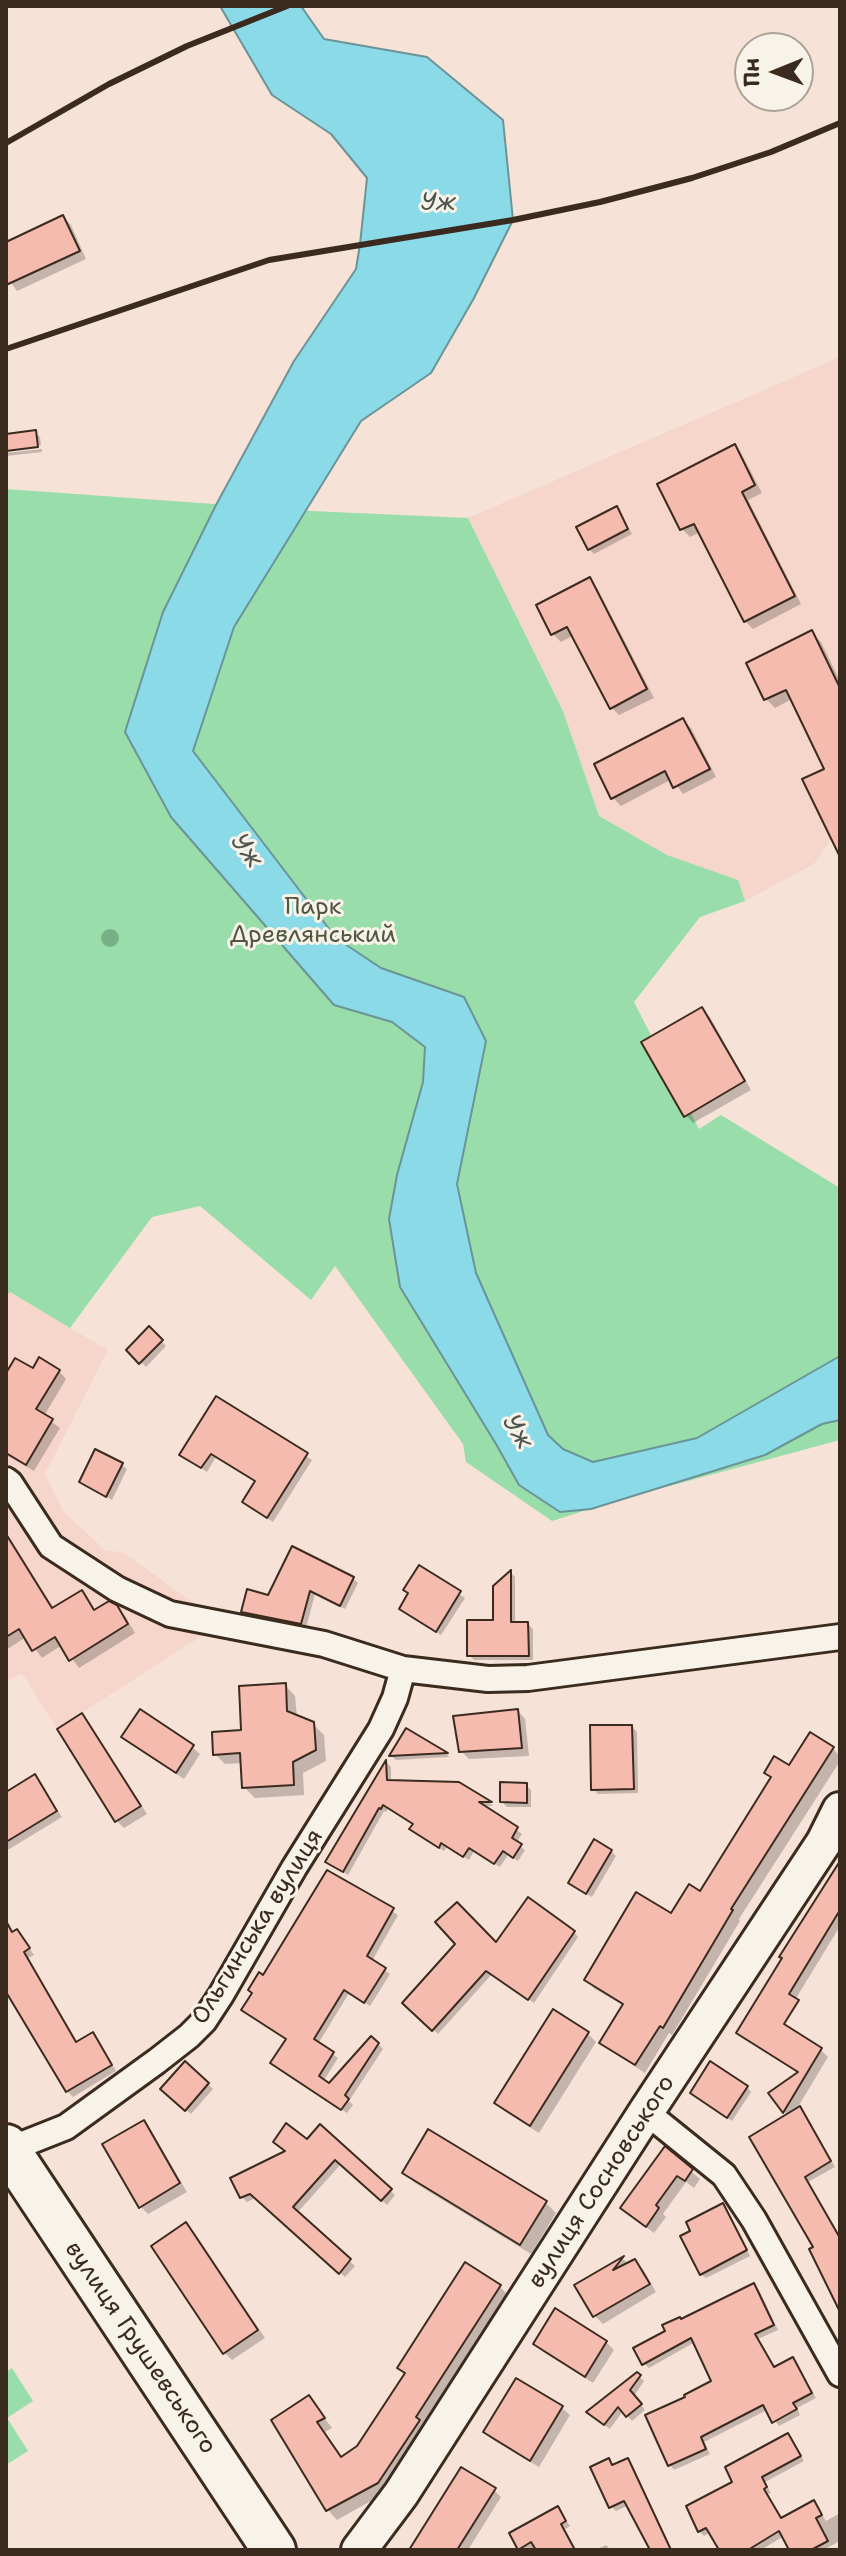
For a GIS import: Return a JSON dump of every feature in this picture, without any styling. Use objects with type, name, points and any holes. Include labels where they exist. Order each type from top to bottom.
[{"type":"highway","name":"вулиця Грушевського","points":[[7,2149],[274,2550]]},
{"type":"street","points":[[6,1480],[51,1546],[117,1589],[170,1614],[324,1644],[403,1669],[488,1679],[528,1678],[840,1637]]},
{"type":"street","name":"Ольгинська вулиця","points":[[7,2149],[66,2127],[168,2053],[204,2021],[381,1729],[395,1698],[403,1669]]},
{"type":"street","name":"вулиця Сосновського","points":[[359,2550],[401,2494],[824,1842],[840,1810]]},
{"type":"street","points":[[646,2112],[724,2175],[754,2220],[840,2374]]},
{"type":"shaded area","points":[[840,357],[840,833],[833,837],[814,864],[745,901],[737,880],[667,855],[599,816],[563,711],[468,518]]},
{"type":"shaded area","points":[[9,1292],[108,1350],[45,1474],[63,1511],[106,1551],[123,1552],[202,1609],[203,1635],[57,1729],[22,1673],[6,1681],[6,1296]]},
{"type":"green space","name":"Парк Древлянський","points":[[6,489],[311,511],[468,518],[563,711],[599,816],[667,855],[738,880],[745,901],[700,917],[634,1002],[699,1129],[721,1115],[840,1188],[840,1440],[621,1499],[552,1521],[466,1462],[463,1444],[335,1266],[311,1300],[200,1206],[152,1217],[70,1328],[10,1292],[6,1296]]},
{"type":"green space","points":[[12,2368],[33,2401],[7,2418],[28,2451],[6,2465],[6,2372]]},
{"type":"water","name":"Уж","points":[[220,6],[301,6],[324,39],[427,57],[503,120],[513,220],[474,298],[431,373],[361,421],[234,627],[193,751],[336,938],[381,968],[464,997],[486,1041],[457,1184],[476,1273],[548,1435],[563,1449],[593,1462],[697,1438],[840,1356],[840,1420],[822,1424],[765,1455],[591,1509],[560,1512],[519,1485],[400,1287],[389,1219],[397,1175],[423,1082],[425,1047],[392,1022],[334,1005],[171,817],[125,732],[163,612],[216,505],[294,361],[356,269],[360,244],[367,178],[331,134],[272,95]]},
{"type":"building","points":[[63,215],[80,251],[6,285],[6,242]]},
{"type":"building","points":[[36,430],[38,447],[6,451],[6,434]]},
{"type":"building","points":[[735,444],[755,485],[742,492],[795,596],[744,622],[694,524],[680,530],[657,484]]},
{"type":"building","points":[[617,506],[628,529],[588,550],[576,527]]},
{"type":"building","points":[[590,577],[647,689],[610,709],[567,627],[551,635],[536,605]]},
{"type":"building","points":[[812,630],[840,688],[840,857],[802,779],[824,769],[786,690],[764,700],[746,663]]},
{"type":"building","points":[[683,718],[710,769],[673,788],[665,771],[611,799],[594,764]]},
{"type":"building","points":[[702,1007],[745,1081],[684,1117],[641,1042]]},
{"type":"building","points":[[149,1326],[163,1340],[139,1364],[126,1350]]},
{"type":"building","points":[[39,1357],[60,1370],[36,1409],[53,1419],[26,1465],[6,1453],[6,1373],[15,1358],[33,1368]]},
{"type":"building","points":[[216,1396],[308,1453],[267,1518],[242,1502],[255,1481],[211,1454],[201,1468],[179,1455]]},
{"type":"building","points":[[95,1449],[123,1463],[106,1497],[79,1482]]},
{"type":"building","points":[[6,1534],[52,1608],[82,1590],[94,1610],[109,1601],[117,1605],[128,1624],[69,1661],[55,1637],[32,1651],[19,1629],[6,1637]]},
{"type":"building","points":[[292,1546],[354,1577],[340,1606],[310,1591],[301,1624],[241,1612],[247,1589],[268,1595]]},
{"type":"building","points":[[419,1565],[461,1591],[436,1632],[399,1609],[408,1593],[403,1590]]},
{"type":"building","points":[[511,1570],[511,1622],[528,1622],[529,1656],[467,1656],[467,1620],[493,1620],[493,1586]]},
{"type":"building","points":[[286,1683],[287,1711],[314,1722],[316,1750],[293,1762],[294,1785],[242,1788],[240,1753],[213,1755],[212,1732],[241,1730],[239,1686]]},
{"type":"building","points":[[140,1709],[194,1745],[176,1773],[121,1737]]},
{"type":"building","points":[[518,1709],[522,1748],[459,1752],[453,1716]]},
{"type":"building","points":[[82,1713],[141,1806],[115,1822],[57,1729]]},
{"type":"building","points":[[590,1725],[632,1725],[634,1789],[591,1790]]},
{"type":"building","points":[[406,1728],[448,1753],[389,1756]]},
{"type":"building","points":[[810,1732],[834,1747],[731,1909],[663,2028],[660,2026],[635,2065],[599,2043],[623,2004],[584,1980],[636,1892],[671,1913],[689,1884],[700,1891],[771,1777],[764,1773],[774,1756],[789,1765]]},
{"type":"building","points":[[386,1760],[387,1780],[459,1782],[492,1802],[479,1802],[518,1827],[512,1838],[522,1844],[513,1858],[503,1851],[494,1864],[469,1848],[463,1857],[441,1843],[439,1848],[409,1829],[413,1824],[383,1805],[343,1872],[325,1862]]},
{"type":"building","points":[[35,1774],[57,1811],[6,1842],[6,1792]]},
{"type":"building","points":[[500,1782],[527,1783],[527,1803],[500,1802]]},
{"type":"building","points":[[594,1839],[612,1850],[586,1894],[568,1883]]},
{"type":"building","points":[[840,1861],[840,1910],[789,1994],[799,2000],[784,2024],[822,2048],[783,2113],[768,2093],[798,2072],[736,2033],[782,1958],[779,1957]]},
{"type":"building","points":[[327,1870],[394,1908],[367,1956],[386,1968],[364,2003],[344,1990],[314,2039],[334,2052],[319,2076],[329,2083],[371,2036],[379,2043],[345,2095],[349,2099],[341,2110],[270,2063],[286,2039],[241,2010],[252,1993],[248,1990],[259,1972],[263,1975]]},
{"type":"building","points":[[528,1897],[575,1931],[528,2000],[486,1971],[432,2031],[402,2003],[455,1944],[435,1922],[457,1902],[496,1942]]},
{"type":"building","points":[[6,1921],[12,1932],[17,1929],[30,1948],[24,1952],[76,2042],[93,2032],[112,2065],[66,2092],[6,1992]]},
{"type":"building","points":[[553,2009],[589,2032],[530,2126],[494,2103]]},
{"type":"building","points":[[185,2061],[209,2083],[185,2111],[160,2089]]},
{"type":"building","points":[[710,2061],[748,2086],[727,2118],[690,2093]]},
{"type":"building","points":[[800,2106],[831,2161],[805,2177],[840,2238],[840,2312],[809,2249],[813,2247],[749,2137]]},
{"type":"building","points":[[144,2120],[180,2183],[139,2208],[102,2144]]},
{"type":"building","points":[[286,2123],[307,2139],[320,2124],[392,2189],[381,2201],[335,2160],[293,2207],[351,2259],[339,2274],[250,2194],[240,2198],[230,2178],[285,2151],[273,2142]]},
{"type":"building","points":[[428,2129],[547,2201],[520,2245],[402,2173]]},
{"type":"building","points":[[665,2146],[693,2169],[685,2181],[677,2176],[656,2205],[659,2208],[646,2227],[620,2208]]},
{"type":"building","points":[[723,2203],[747,2250],[700,2275],[680,2236],[690,2231],[686,2222]]},
{"type":"building","points":[[186,2222],[258,2330],[223,2354],[151,2246]]},
{"type":"building","points":[[624,2256],[613,2270],[635,2259],[650,2284],[593,2317],[574,2285]]},
{"type":"building","points":[[465,2262],[501,2285],[416,2417],[420,2420],[378,2483],[326,2511],[271,2420],[309,2395],[325,2418],[317,2422],[341,2457],[357,2446],[405,2373],[397,2368]]},
{"type":"building","points":[[754,2283],[774,2325],[755,2334],[774,2367],[793,2357],[812,2393],[793,2403],[797,2409],[772,2423],[763,2405],[701,2437],[706,2449],[668,2466],[645,2415],[711,2381],[691,2338],[642,2365],[633,2348],[665,2331],[662,2325],[681,2319]]},
{"type":"building","points":[[555,2308],[607,2341],[585,2377],[533,2344]]},
{"type":"building","points":[[637,2372],[641,2375],[630,2390],[642,2404],[626,2417],[618,2407],[604,2425],[586,2412]]},
{"type":"building","points":[[516,2378],[563,2406],[530,2461],[483,2432]]},
{"type":"building","points":[[788,2433],[801,2456],[762,2477],[767,2487],[764,2489],[781,2518],[814,2500],[822,2515],[816,2518],[828,2541],[811,2550],[789,2550],[779,2531],[748,2550],[719,2550],[706,2528],[698,2532],[686,2506],[732,2482],[725,2467]]},
{"type":"building","points":[[609,2458],[612,2465],[628,2458],[671,2550],[650,2550],[624,2501],[609,2508],[590,2467]]},
{"type":"building","points":[[461,2467],[496,2488],[457,2550],[409,2550]]},
{"type":"building","points":[[558,2506],[566,2521],[561,2524],[575,2550],[536,2550],[531,2542],[518,2550],[509,2533]]},
{"type":"railway","points":[[6,143],[109,84],[187,46],[287,6]]},
{"type":"railway","points":[[6,349],[269,260],[513,220],[600,202],[692,178],[771,152],[840,123]]}]
